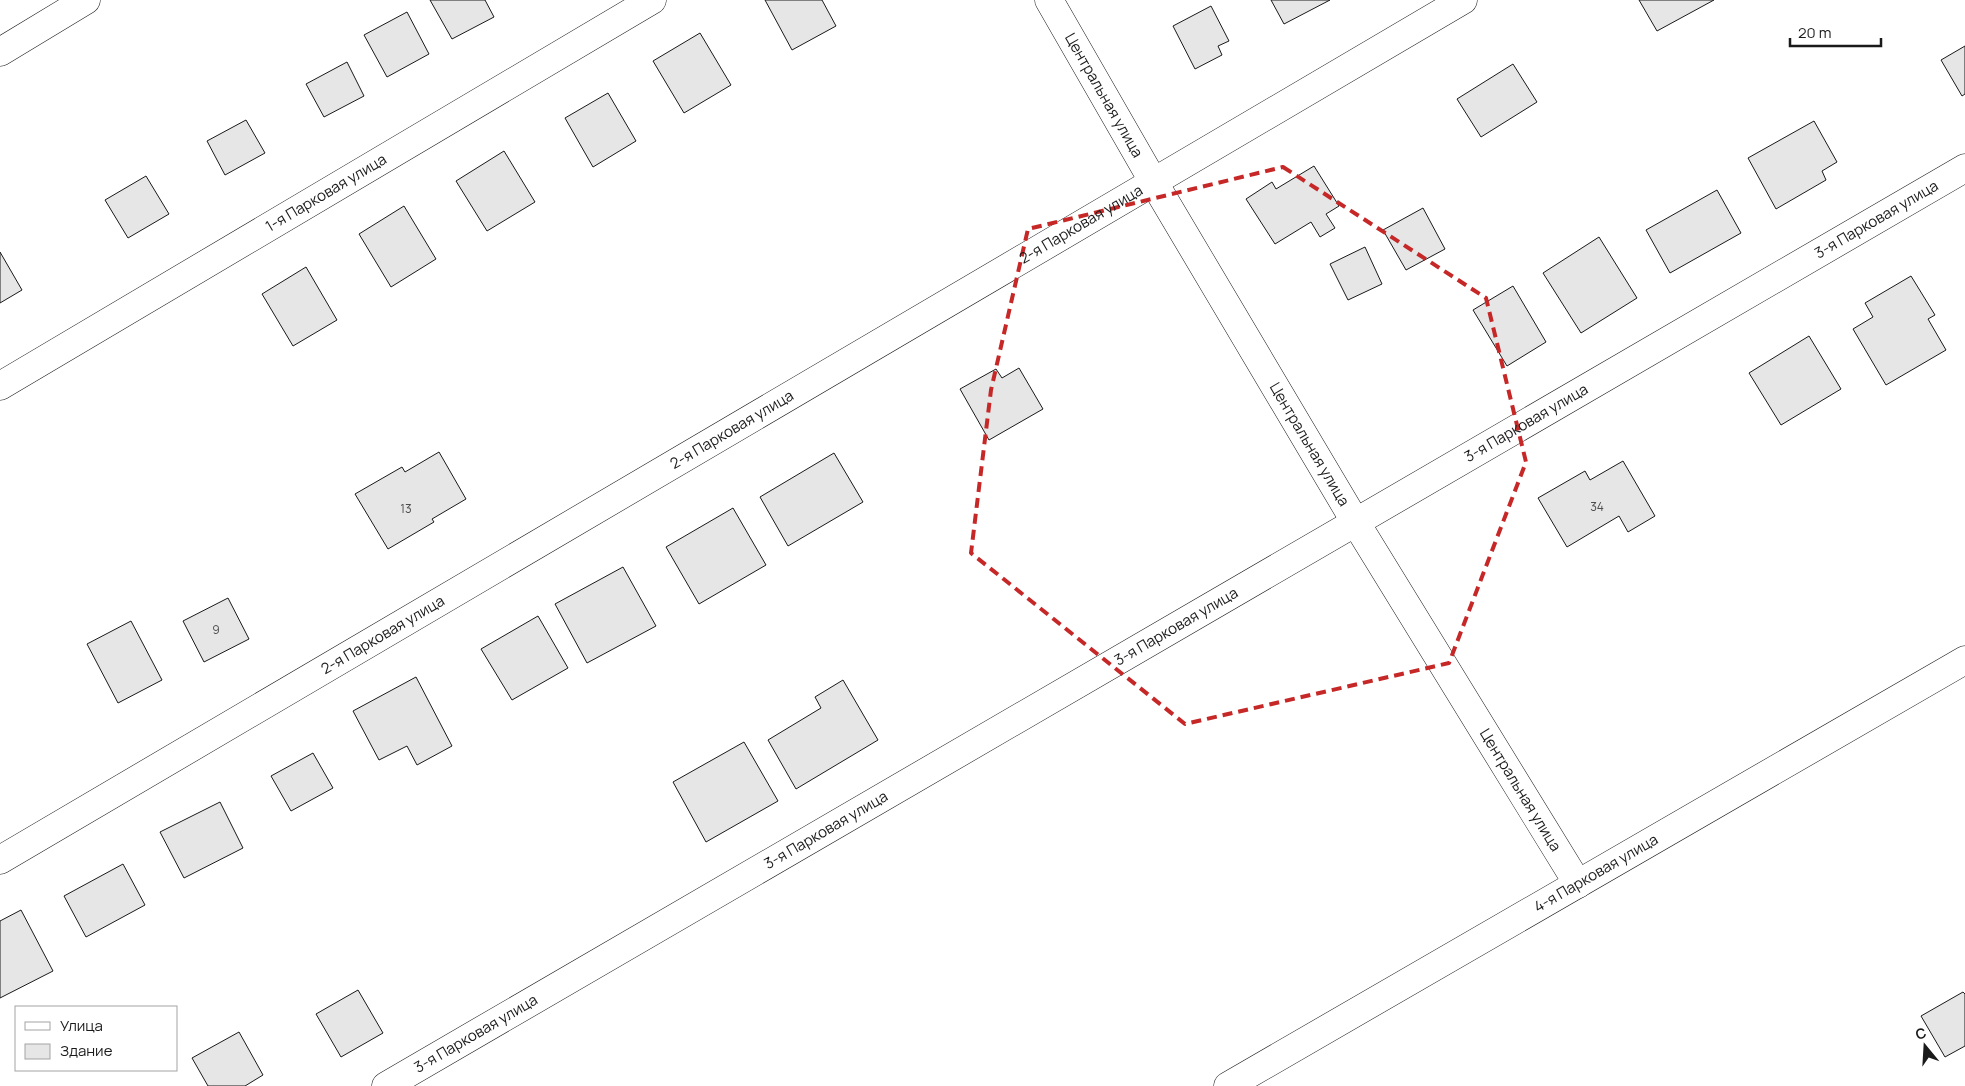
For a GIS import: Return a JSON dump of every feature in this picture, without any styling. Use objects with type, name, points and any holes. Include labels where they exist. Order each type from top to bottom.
[{"type":"street","points":[[0,52],[86,0]]},
{"type":"street","name":"1-я Парковая улица","points":[[0,386],[652,0]]},
{"type":"street","name":"Центральная улица","points":[[1049,0],[1153,181],[1356,523],[1578,884]]},
{"type":"street","name":"2-я Парковая улица","points":[[0,860],[1462,0]]},
{"type":"street","name":"3-я Парковая улица","points":[[386,1086],[1965,168]]},
{"type":"street","name":"4-я Парковая улица","points":[[1228,1086],[1965,660]]},
{"type":"highlighted area","points":[[1283,167],[1486,298],[1526,462],[1449,663],[1185,724],[971,553],[991,390],[1028,229]]},
{"type":"building","points":[[430,0],[485,0],[494,17],[452,39]]},
{"type":"building","points":[[765,0],[822,0],[836,26],[792,50]]},
{"type":"building","points":[[1271,0],[1330,0],[1284,24]]},
{"type":"building","points":[[1639,0],[1714,0],[1657,31]]},
{"type":"building","points":[[1211,6],[1229,41],[1218,46],[1222,55],[1195,69],[1173,26]]},
{"type":"building","points":[[407,12],[429,54],[387,77],[364,35]]},
{"type":"building","points":[[700,33],[731,85],[684,113],[653,61]]},
{"type":"building","points":[[1965,46],[1965,94],[1962,96],[1941,60]]},
{"type":"building","points":[[347,62],[364,96],[324,117],[306,84]]},
{"type":"building","points":[[1513,64],[1537,102],[1481,137],[1457,99]]},
{"type":"building","points":[[608,93],[636,141],[593,167],[565,118]]},
{"type":"building","points":[[246,120],[265,153],[225,175],[207,141]]},
{"type":"building","points":[[1814,121],[1837,162],[1822,171],[1826,180],[1776,209],[1748,158]]},
{"type":"building","points":[[504,151],[535,202],[487,231],[456,181]]},
{"type":"building","points":[[1314,166],[1339,206],[1326,214],[1335,228],[1320,237],[1311,222],[1275,244],[1246,199],[1272,182],[1276,189]]},
{"type":"building","points":[[146,176],[169,214],[128,238],[105,200]]},
{"type":"building","points":[[1717,190],[1741,233],[1670,273],[1646,230]]},
{"type":"building","points":[[404,206],[436,259],[391,287],[359,234]]},
{"type":"building","points":[[1423,208],[1445,249],[1406,270],[1383,230]]},
{"type":"building","points":[[1599,237],[1637,298],[1581,333],[1543,273]]},
{"type":"building","points":[[1365,247],[1382,284],[1348,300],[1330,264]]},
{"type":"building","points":[[0,252],[22,290],[0,303]]},
{"type":"building","points":[[306,267],[337,320],[293,346],[262,294]]},
{"type":"building","points":[[1911,276],[1935,315],[1928,319],[1946,350],[1886,385],[1853,329],[1873,317],[1865,303]]},
{"type":"building","points":[[1513,286],[1546,342],[1507,366],[1473,310]]},
{"type":"building","points":[[1809,336],[1841,389],[1781,425],[1749,373]]},
{"type":"building","points":[[1019,368],[1043,409],[989,440],[960,389],[996,369],[1002,378]]},
{"type":"building","points":[[439,452],[466,499],[432,519],[434,522],[388,549],[355,494],[402,467],[405,472]]},
{"type":"building","points":[[834,453],[863,502],[788,546],[760,497]]},
{"type":"building","points":[[1623,461],[1655,516],[1628,532],[1619,516],[1567,547],[1538,498],[1585,471],[1590,480]]},
{"type":"building","points":[[733,508],[766,565],[699,604],[666,547]]},
{"type":"building","points":[[623,567],[656,626],[587,663],[555,604]]},
{"type":"building","points":[[228,598],[249,639],[204,662],[183,621]]},
{"type":"building","points":[[538,616],[568,668],[512,700],[481,649]]},
{"type":"building","points":[[131,621],[162,680],[118,703],[87,644]]},
{"type":"building","points":[[416,677],[452,746],[417,765],[407,746],[379,760],[353,711]]},
{"type":"building","points":[[843,680],[878,740],[796,789],[768,740],[821,708],[815,697]]},
{"type":"building","points":[[744,742],[778,801],[706,842],[673,782]]},
{"type":"building","points":[[313,753],[333,788],[291,811],[271,776]]},
{"type":"building","points":[[220,802],[243,848],[184,878],[160,832]]},
{"type":"building","points":[[123,864],[145,905],[86,937],[64,896]]},
{"type":"building","points":[[21,910],[53,971],[0,998],[0,921]]},
{"type":"building","points":[[358,990],[383,1033],[341,1057],[316,1014]]},
{"type":"building","points":[[1963,992],[1965,994],[1965,1046],[1945,1057],[1921,1016]]},
{"type":"building","points":[[239,1032],[263,1075],[245,1086],[208,1086],[192,1058]]}]
